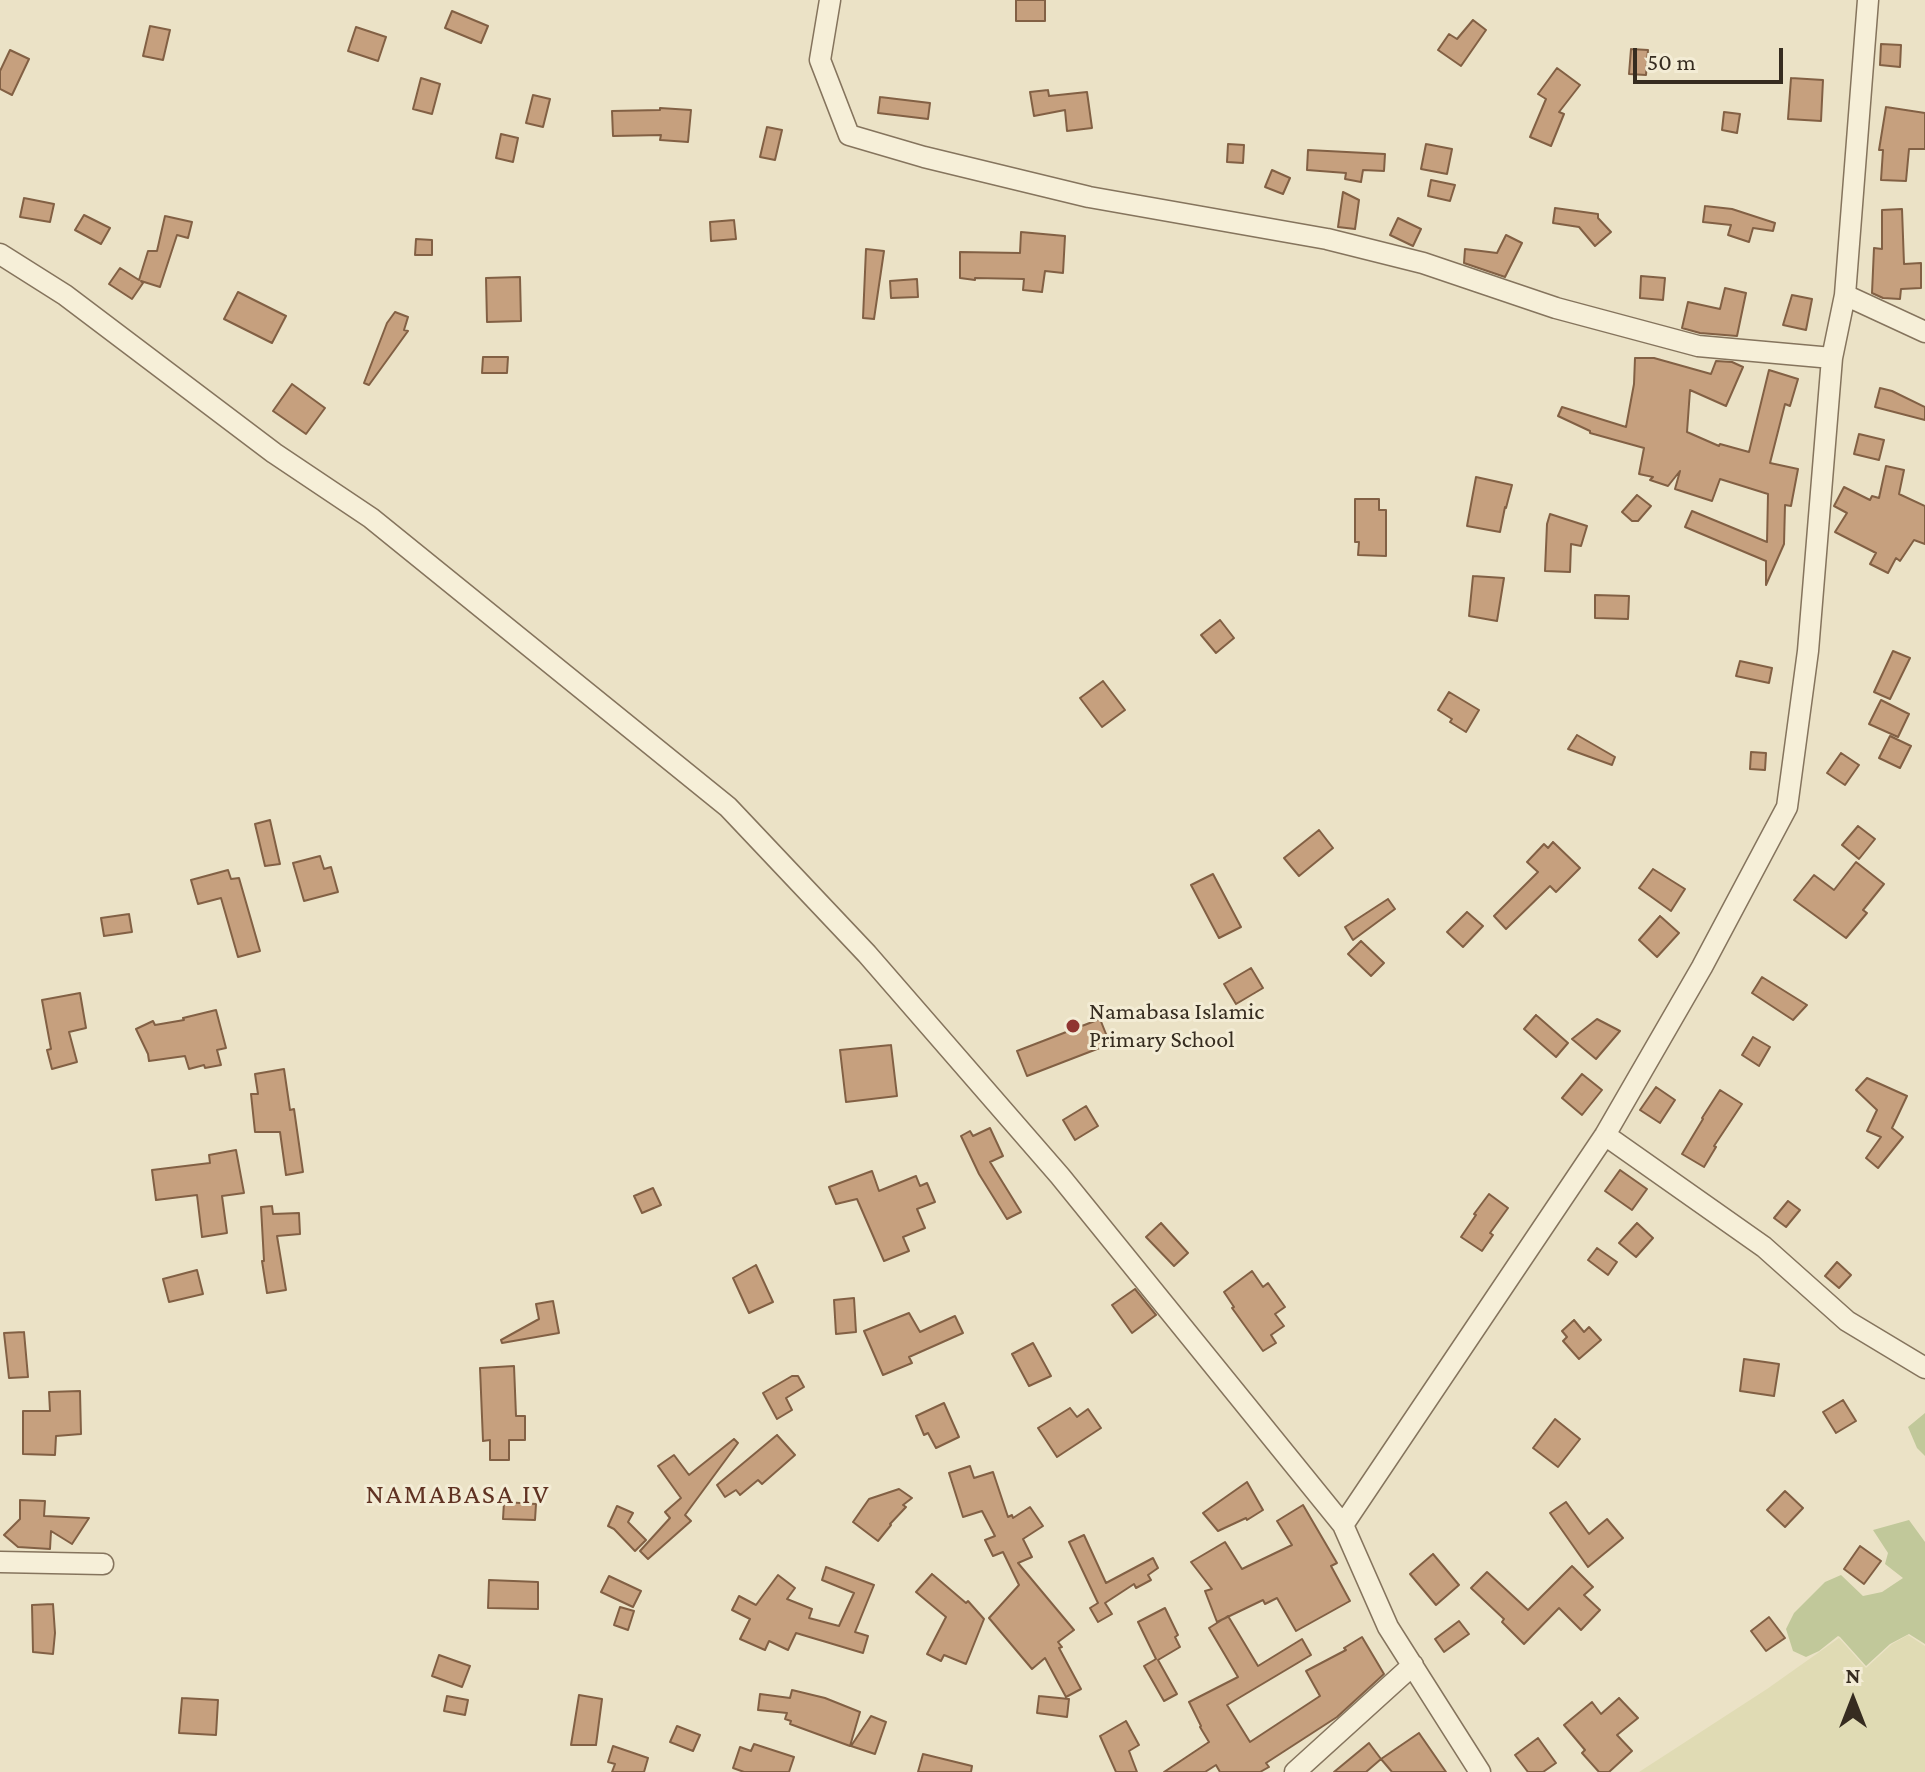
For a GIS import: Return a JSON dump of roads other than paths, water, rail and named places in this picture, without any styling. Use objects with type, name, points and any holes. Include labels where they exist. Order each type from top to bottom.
[{"type":"street","points":[[830,0],[820,60],[849,135],[924,157],[1089,197],[1327,239],[1423,263],[1556,308],[1698,346],[1832,358]]},
{"type":"street","points":[[1343,1525],[1605,1135],[1702,967],[1787,807],[1808,651],[1832,358],[1845,295],[1868,0]]},
{"type":"street","points":[[0,254],[65,295],[274,453],[371,518],[728,807],[867,954],[1060,1176],[1343,1525],[1388,1627],[1480,1772]]},
{"type":"street","points":[[1845,295],[1925,332]]},
{"type":"street","points":[[1605,1135],[1764,1247],[1847,1321],[1925,1368]]},
{"type":"street","points":[[0,1562],[103,1564]]},
{"type":"street","points":[[1295,1772],[1413,1665]]},
{"type":"place","name":"Namabasa Islamic Primary School","points":[[1073,1026]]},
{"type":"district","name":"NAMABASA IV","points":[[458,1494]]}]
